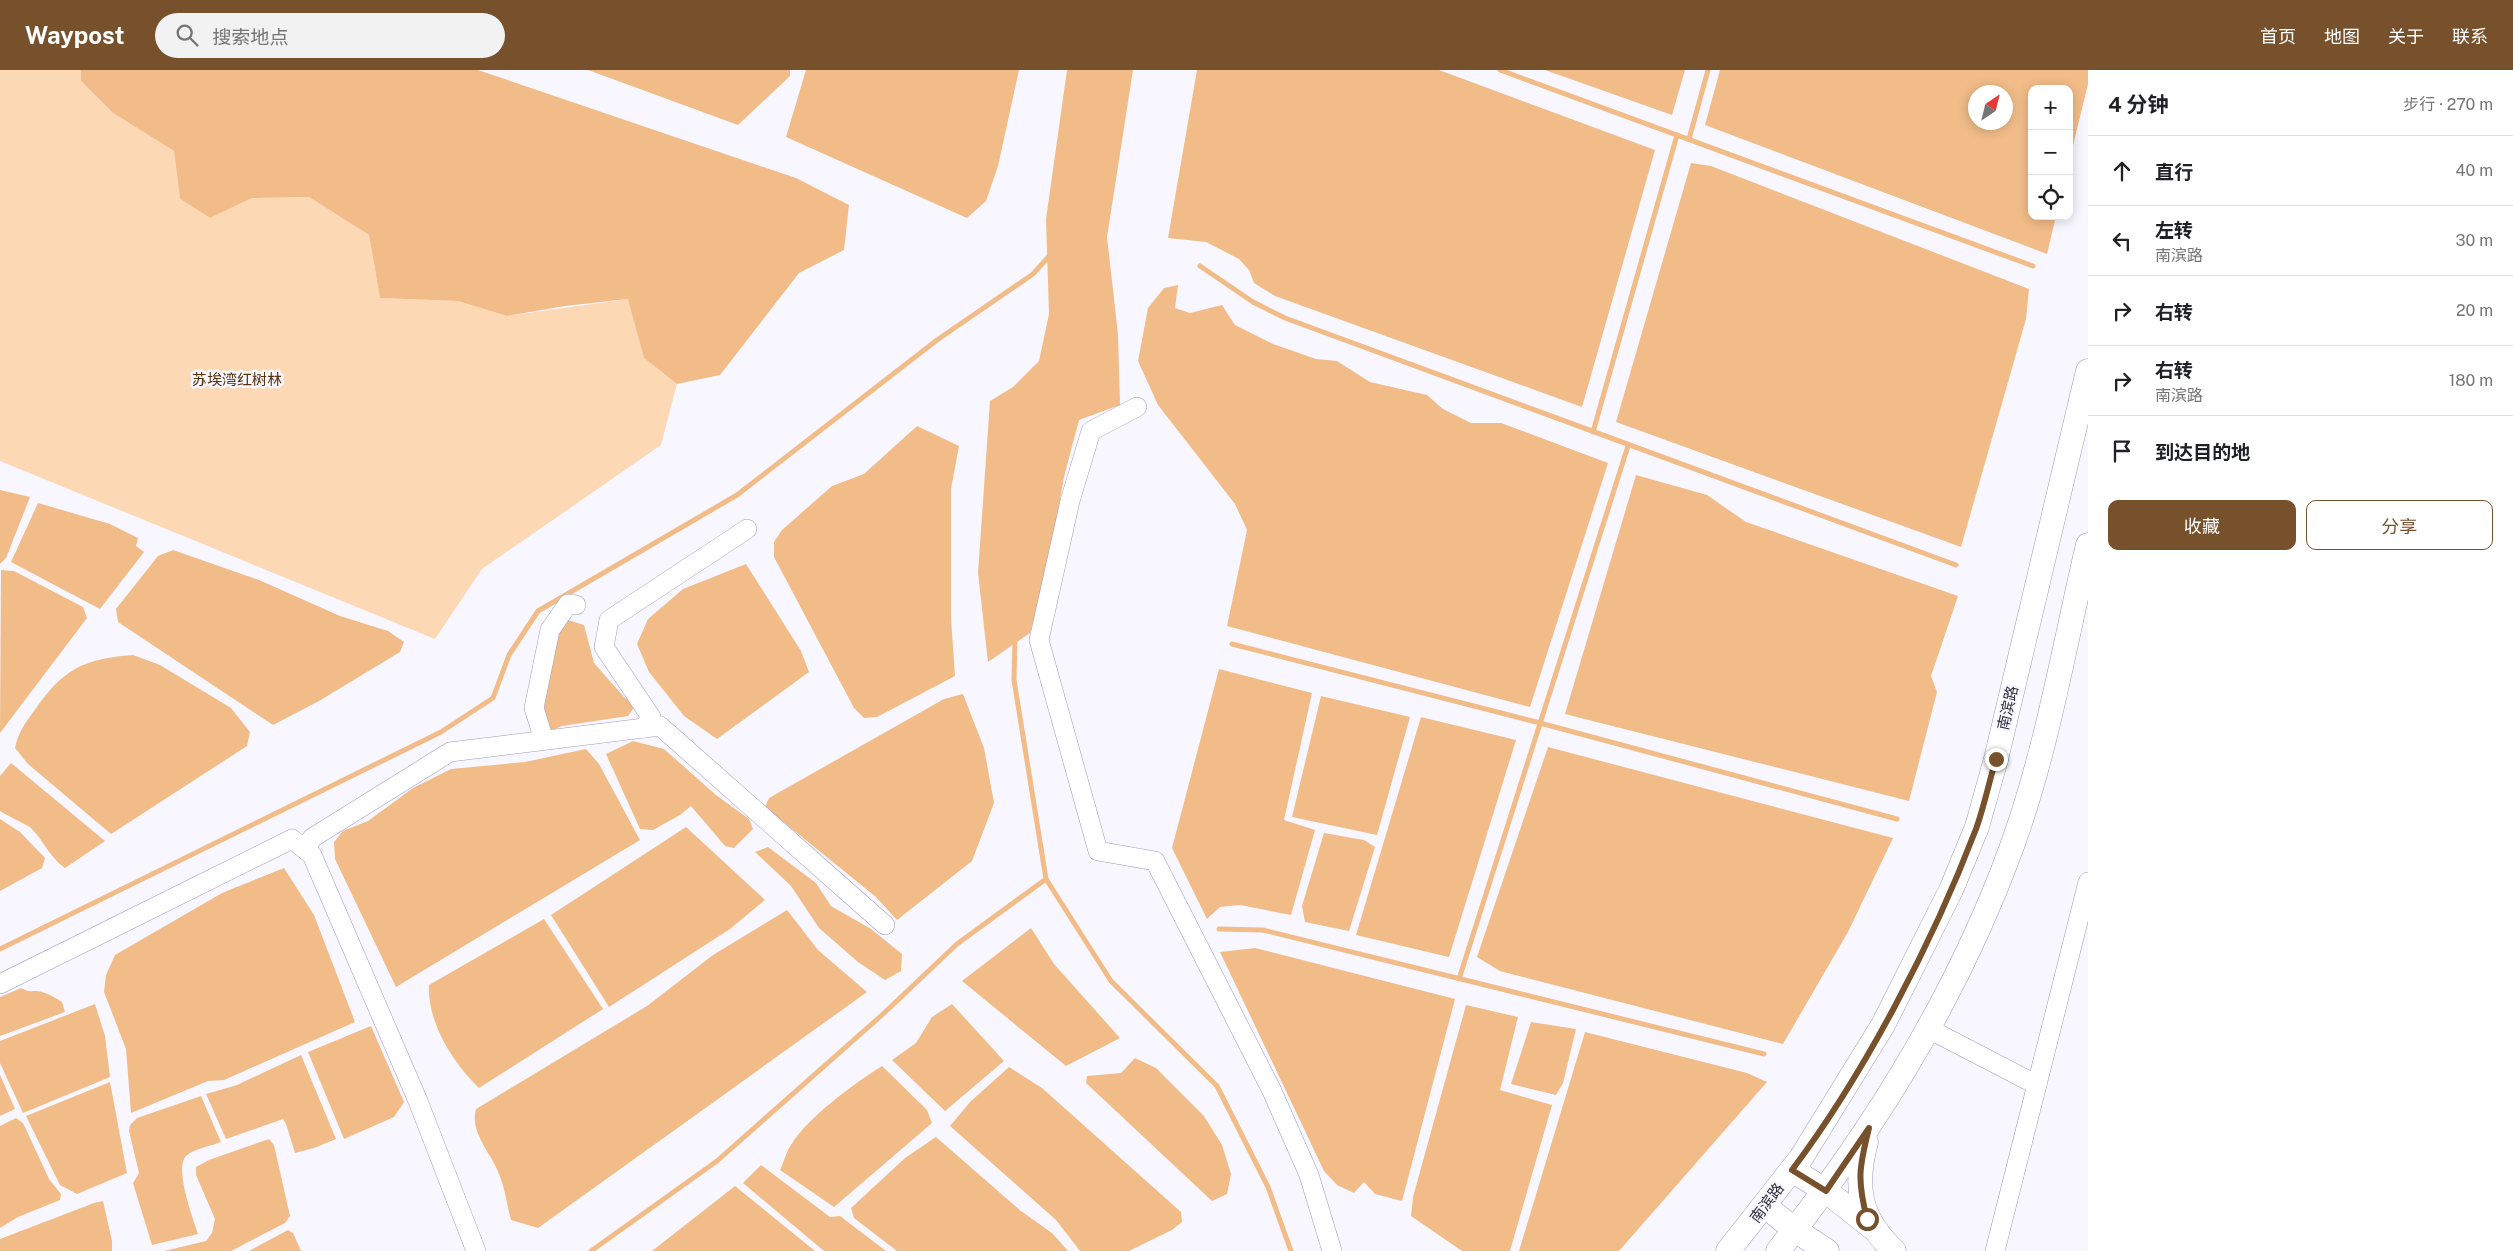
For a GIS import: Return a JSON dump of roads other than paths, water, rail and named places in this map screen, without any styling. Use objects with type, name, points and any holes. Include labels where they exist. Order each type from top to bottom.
[{"type":"main road","name":"南滨路","points":[[1728,1251],[1792,1170],[1843,1094],[1883,1025],[1951,890],[1977,827],[1996,759],[2088,371]]},
{"type":"main road","points":[[1778,1251],[1826,1191],[1869,1128],[1927,1028],[1980,921],[2011,848],[2036,768],[2088,545]]},
{"type":"main road","points":[[1869,1128],[1859,1168],[1860,1193],[1867,1219],[1894,1251]]},
{"type":"main road","points":[[1792,1170],[1826,1191],[1874,1229]]},
{"type":"main road","points":[[1764,1206],[1795,1230],[1827,1251]]},
{"type":"street","points":[[1137,407],[1092,431],[1070,501],[1039,640],[1098,851],[1154,861],[1272,1091],[1309,1175],[1332,1251]]},
{"type":"street","points":[[644,728],[652,716],[604,647],[609,620],[747,529]]},
{"type":"street","points":[[544,740],[534,708],[550,630],[568,604],[576,604]]},
{"type":"street","points":[[306,850],[312,838],[450,752],[660,726],[885,925]]},
{"type":"street","points":[[0,984],[292,839],[312,855],[418,1101],[476,1251]]},
{"type":"street","points":[[1995,1251],[2088,882]]},
{"type":"street","points":[[1927,1028],[2037,1085]]},
{"type":"waterway","points":[[1500,70],[2033,266]]},
{"type":"waterway","points":[[1689,139],[1708,70]]},
{"type":"waterway","points":[[1593,432],[1677,135]]},
{"type":"waterway","points":[[0,949],[441,732],[493,698],[509,655],[538,611],[737,495],[937,340],[1033,274],[1051,254]]},
{"type":"waterway","points":[[1200,266],[1253,302],[1285,318],[1956,565]]},
{"type":"waterway","points":[[1459,979],[1628,446]]},
{"type":"waterway","points":[[591,1251],[717,1161],[882,1015],[957,944],[1046,879],[1014,680],[1015,637]]},
{"type":"waterway","points":[[1232,644],[1540,723],[1897,819]]},
{"type":"waterway","points":[[1046,879],[1111,981],[1217,1086],[1268,1187],[1291,1251]]},
{"type":"waterway","points":[[1219,929],[1263,930],[1764,1054]]},
{"type":"park label","name":"苏埃湾红树林","points":[[237,380]]}]
